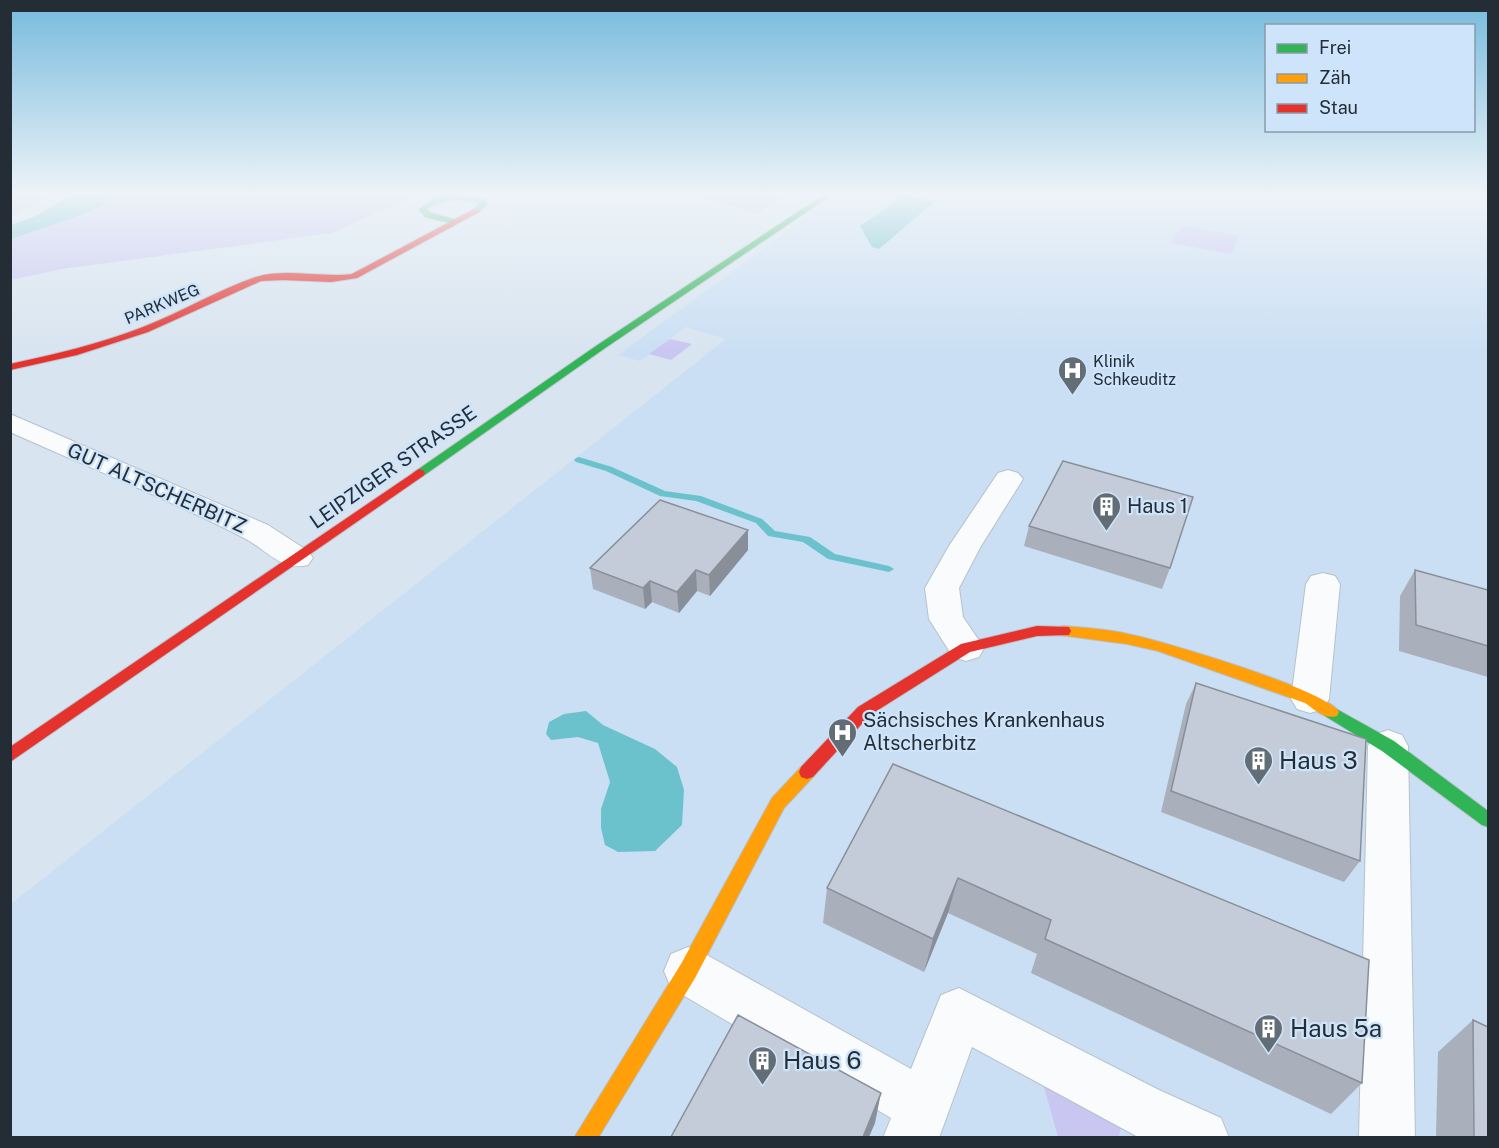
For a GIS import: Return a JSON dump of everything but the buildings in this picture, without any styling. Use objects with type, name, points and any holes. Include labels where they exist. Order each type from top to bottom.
[{"type":"street","name":"PARKWEG","points":[[10,367],[74,353],[145,330],[259,279],[275,275],[337,280],[354,276],[410,246]]},
{"type":"street","name":"LEIPZIGER STRASSE","points":[[10,756],[751,246]]},
{"type":"street","name":"GUT ALTSCHERBITZ","points":[[12,425],[256,532],[297,558]]},
{"type":"street","points":[[966,648],[946,619],[942,588],[965,546],[1008,478]]},
{"type":"street","points":[[1310,699],[1323,584]]},
{"type":"street","points":[[585,1137],[688,971],[778,803],[864,711],[966,648],[1037,631],[1092,632],[1164,647],[1310,699],[1388,746],[1488,820]]},
{"type":"street","points":[[1387,1137],[1388,746]]},
{"type":"street","points":[[688,971],[917,1122],[959,1013],[1140,1109],[1201,1137]]},
{"type":"shaded area","points":[[10,246],[238,246],[62,269],[11,280]]},
{"type":"shaded area","name":"Sächsisches Krankenhaus Altscherbitz","points":[[768,246],[1488,246],[1488,1137],[11,1138],[11,904],[726,339],[686,327],[640,361],[618,355]]},
{"type":"shaded area","points":[[871,246],[883,246],[879,249]]},
{"type":"shaded area","points":[[1185,246],[1235,246],[1231,254]]},
{"type":"shaded area","points":[[670,339],[692,344],[671,360],[649,354]]},
{"type":"shaded area","points":[[586,711],[603,725],[655,749],[677,767],[684,790],[682,825],[655,851],[618,852],[605,845],[601,828],[601,809],[610,782],[598,743],[578,737],[551,740],[546,734],[549,722],[564,714]]},
{"type":"shaded area","points":[[1041,1076],[1123,1116],[1119,1137],[1058,1137]]},
{"type":"waterway","points":[[579,460],[609,469],[663,494],[698,498],[759,521],[772,534],[806,539],[832,557],[889,569]]},
{"type":"traffic: fast","points":[[419,473],[752,246]]},
{"type":"traffic: fast","points":[[1331,712],[1388,746],[1488,820]]},
{"type":"traffic: slow","points":[[1064,631],[1096,633],[1189,655],[1310,699],[1331,712]]},
{"type":"traffic: slow","points":[[585,1138],[688,971],[778,803],[807,772]]},
{"type":"traffic: jam","points":[[10,367],[74,353],[145,330],[259,279],[283,277],[331,279],[354,276],[412,246]]},
{"type":"traffic: jam","points":[[10,756],[419,473]]},
{"type":"traffic: jam","points":[[807,772],[864,711],[966,648],[1037,631],[1064,631]]},
{"type":"place","name":"Klinik Schkeuditz","points":[[1072,396]]},
{"type":"place","name":"Haus 1","points":[[1106,532]]},
{"type":"place","name":"Sächsisches Krankenhaus Altscherbitz","points":[[842,758]]},
{"type":"place","name":"Haus 3","points":[[1258,786]]},
{"type":"place","name":"Haus 5a","points":[[1269,1054]]},
{"type":"place","name":"Haus 6","points":[[762,1086]]}]
